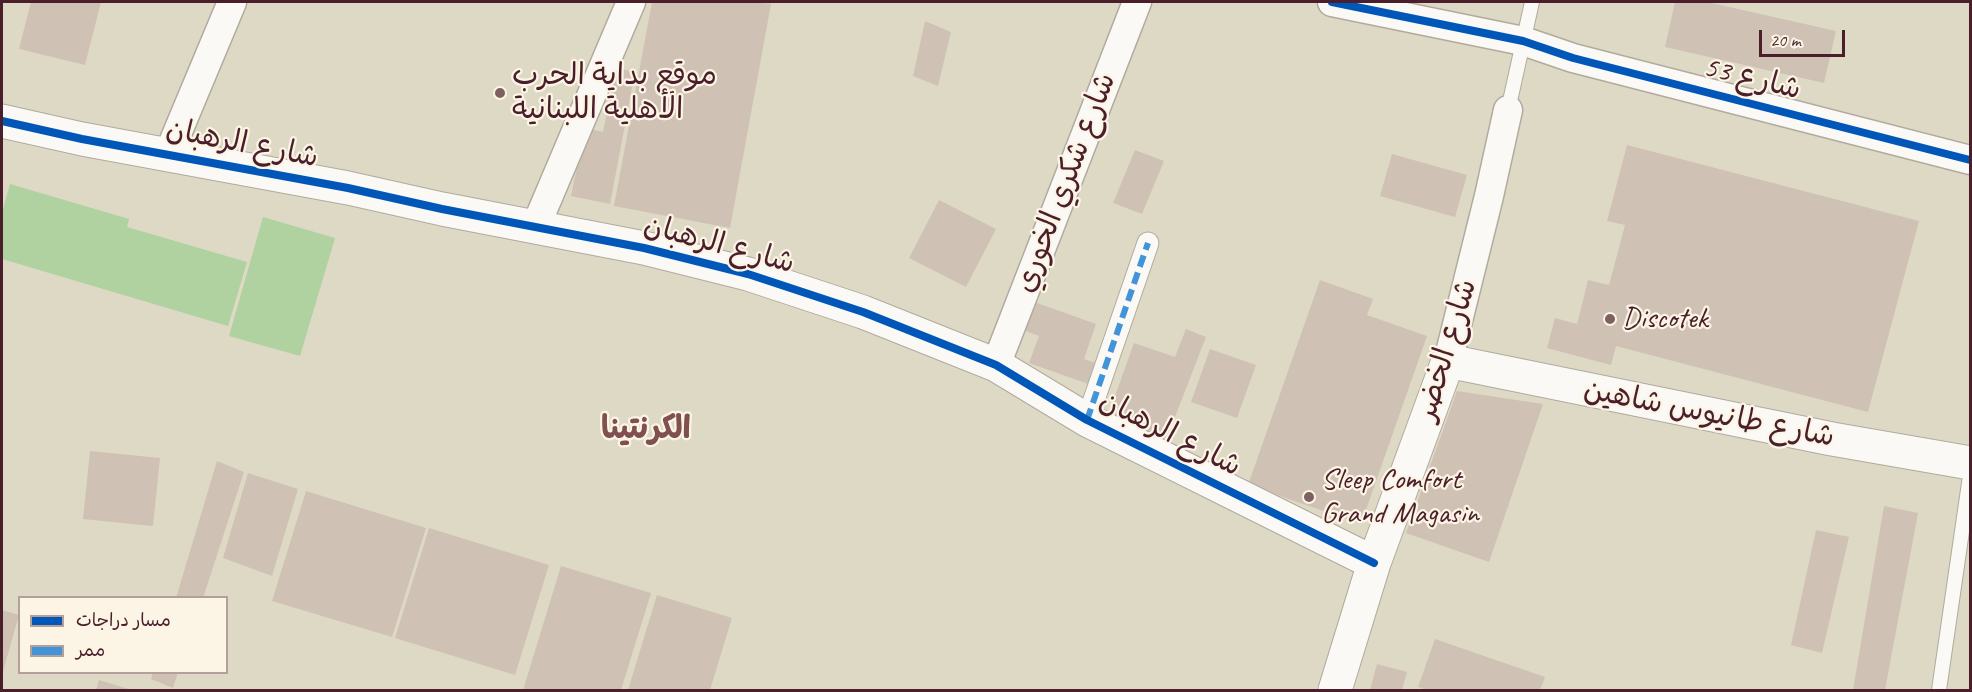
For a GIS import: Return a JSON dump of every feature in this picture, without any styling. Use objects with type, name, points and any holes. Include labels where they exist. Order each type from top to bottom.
[{"type":"street","points":[[168,155],[232,2]]},
{"type":"street","points":[[535,228],[631,2]]},
{"type":"street","name":"شارع شكري الخوري","points":[[996,365],[1137,2]]},
{"type":"street","name":"شارع 53","points":[[1332,2],[1523,41],[1573,58],[1971,160]]},
{"type":"street","name":"شارع الخضر","points":[[1335,690],[1374,563],[1448,361],[1490,196],[1508,110]]},
{"type":"street","name":"شارع الرهبان","points":[[2,121],[82,139],[348,188],[535,228],[644,248],[748,274],[863,312],[996,365],[1088,420],[1374,563]]},
{"type":"street","points":[[1088,420],[1148,243]]},
{"type":"street","name":"شارع طانيوس شاهين","points":[[1448,361],[1832,439],[1971,463]]},
{"type":"lane","name":"شارع الخضر","points":[[1508,110],[1532,2]]},
{"type":"lane","points":[[1939,690],[1971,476]]},
{"type":"green space","points":[[10,184],[129,219],[127,227],[247,262],[228,326],[2,259],[2,213]]},
{"type":"green space","points":[[263,217],[335,238],[300,356],[229,336]]},
{"type":"building","points":[[31,2],[101,2],[85,65],[19,49]]},
{"type":"building","points":[[652,2],[771,4],[730,228],[614,206]]},
{"type":"building","points":[[1675,2],[1707,2],[1836,31],[1824,83],[1665,47]]},
{"type":"building","points":[[925,21],[951,32],[938,86],[913,76]]},
{"type":"building","points":[[616,68],[635,72],[610,204],[571,196],[585,128],[603,132]]},
{"type":"building","points":[[1627,145],[1919,221],[1868,412],[1616,346],[1611,365],[1547,348],[1555,318],[1577,324],[1588,280],[1609,285],[1625,225],[1607,221]]},
{"type":"building","points":[[1135,150],[1164,161],[1142,214],[1113,203]]},
{"type":"building","points":[[1392,154],[1467,175],[1455,217],[1380,196]]},
{"type":"building","points":[[939,200],[996,229],[966,287],[909,258]]},
{"type":"building","points":[[1320,280],[1373,299],[1367,315],[1427,336],[1361,524],[1248,485]]},
{"type":"building","points":[[1026,299],[1096,324],[1084,359],[1104,366],[1097,387],[1029,363],[1039,336],[1015,327]]},
{"type":"building","points":[[1186,329],[1206,337],[1163,448],[1106,421],[1134,343],[1175,357]]},
{"type":"building","points":[[1210,349],[1256,365],[1237,418],[1191,402]]},
{"type":"building","points":[[1457,391],[1543,404],[1489,562],[1406,533]]},
{"type":"building","points":[[90,451],[160,458],[153,526],[83,519]]},
{"type":"building","points":[[217,461],[244,472],[204,596],[177,596]]},
{"type":"building","points":[[248,473],[298,489],[272,576],[223,558]]},
{"type":"building","points":[[306,491],[426,528],[392,637],[272,601]]},
{"type":"building","points":[[1884,506],[1918,513],[1885,690],[1853,690]]},
{"type":"building","points":[[429,528],[549,565],[515,675],[395,638]]},
{"type":"building","points":[[1816,530],[1849,537],[1822,653],[1791,645]]},
{"type":"building","points":[[561,566],[651,593],[621,690],[523,690]]},
{"type":"building","points":[[657,595],[732,618],[710,690],[628,690]]},
{"type":"building","points":[[2,610],[18,615],[18,619],[2,675]]},
{"type":"building","points":[[1435,639],[1545,677],[1540,690],[1428,690],[1418,687]]},
{"type":"building","points":[[1377,664],[1407,672],[1402,690],[1370,690]]},
{"type":"building","points":[[152,674],[177,674],[173,688],[151,679]]},
{"type":"building","points":[[99,680],[132,690],[96,690]]},
{"type":"marked path","points":[[1087,420],[1148,243]]},
{"type":"cycle path","points":[[1332,2],[1523,41],[1573,58],[1970,160]]},
{"type":"cycle path","points":[[2,121],[82,139],[348,188],[442,209],[644,248],[748,274],[863,312],[996,365],[1087,420],[1374,563]]},
{"type":"place","name":"موقع بداية الحرب الأهلية اللبنانية","points":[[500,93]]},
{"type":"place","name":"Discotek","points":[[1610,319]]},
{"type":"place","name":"Sleep Comfort Grand Magasin","points":[[1309,497]]},
{"type":"district","name":"الكرنتينا","points":[[646,430]]}]
